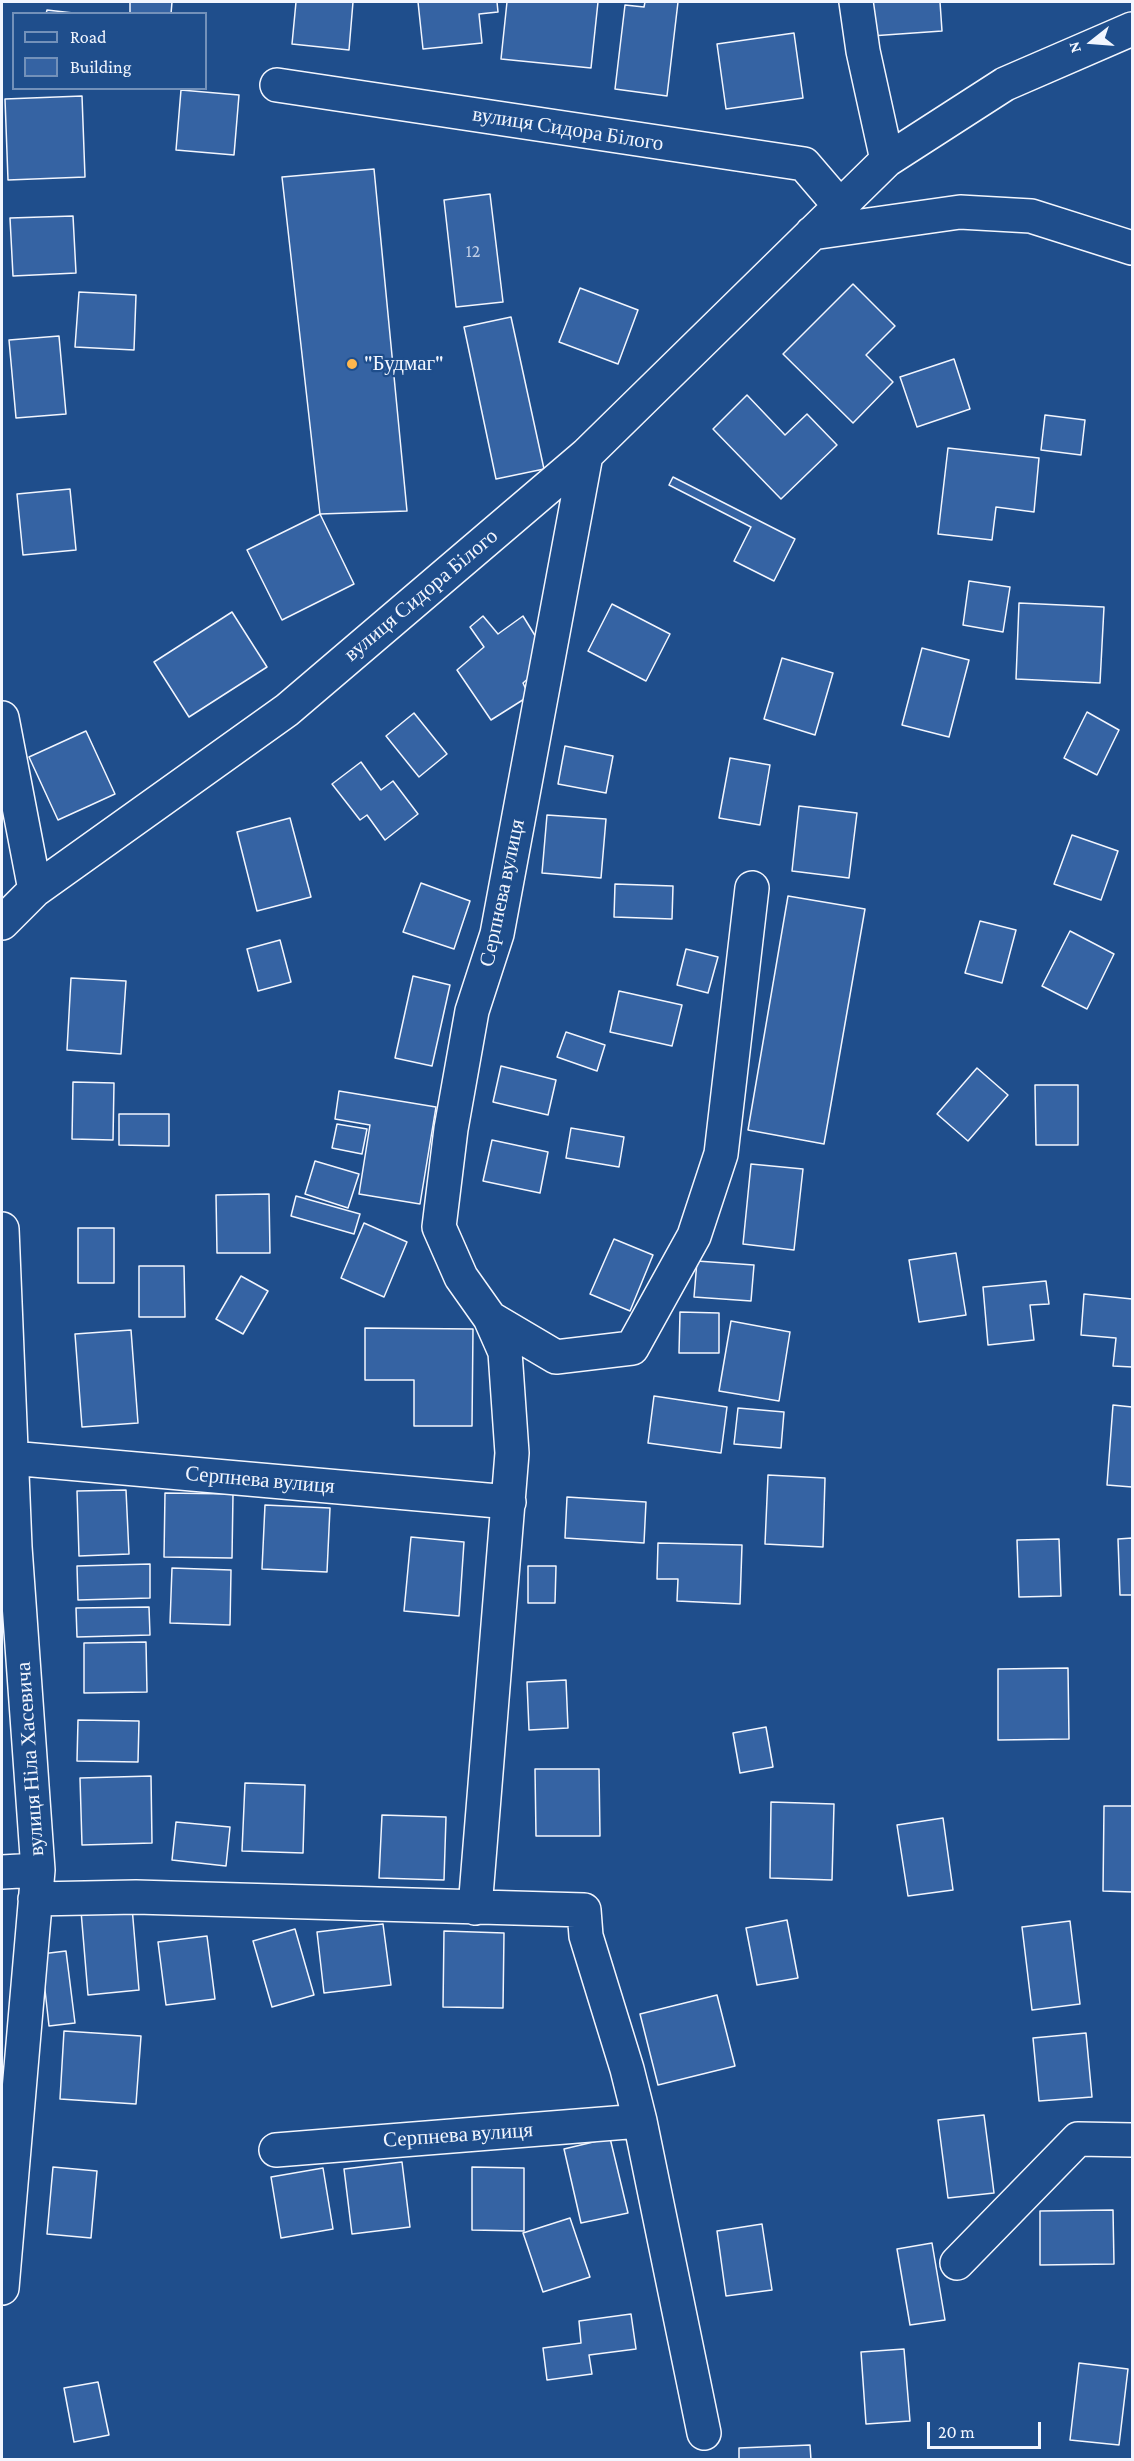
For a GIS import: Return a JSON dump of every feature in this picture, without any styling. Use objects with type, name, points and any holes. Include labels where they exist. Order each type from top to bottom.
[{"type":"street","points":[[856,2],[863,51],[887,160]]},
{"type":"street","name":"вулиця Сидора Білого","points":[[2,923],[35,890],[287,710],[586,455],[887,160],[1005,84],[1132,29]]},
{"type":"street","name":"вулиця Сидора Білого","points":[[277,85],[804,164],[840,206]]},
{"type":"street","points":[[812,233],[960,212],[1031,216],[1132,248]]},
{"type":"street","name":"Серпнева вулиця","points":[[476,1908],[512,1453],[506,1352],[490,1318],[461,1277],[439,1227],[451,1129],[472,1011],[497,934],[586,455]]},
{"type":"street","points":[[2,718],[35,890]]},
{"type":"street","name":"Серпнева вулиця","points":[[490,1318],[556,1357],[632,1348],[694,1236],[721,1154],[752,888]]},
{"type":"street","name":"вулиця Ніла Хасевича","points":[[2,1229],[16,1559],[36,1885],[2,2288]]},
{"type":"street","name":"Серпнева вулиця","points":[[11,1458],[509,1502]]},
{"type":"street","points":[[2,1872],[36,1885],[136,1897],[584,1910],[586,1936],[627,2069],[640,2121],[704,2433]]},
{"type":"street","name":"Серпнева вулиця","points":[[276,2150],[640,2121]]},
{"type":"street","points":[[957,2263],[1078,2139],[1132,2140]]},
{"type":"building","points":[[130,2],[172,2],[171,12],[130,12]]},
{"type":"building","points":[[296,2],[353,2],[349,50],[292,44]]},
{"type":"building","points":[[418,2],[497,2],[498,12],[479,14],[482,43],[423,49]]},
{"type":"building","points":[[507,2],[598,2],[591,68],[501,59]]},
{"type":"building","points":[[645,2],[678,2],[667,96],[615,89],[625,5],[644,7]]},
{"type":"building","points":[[870,2],[940,2],[942,31],[871,36]]},
{"type":"building","points":[[794,33],[803,98],[726,109],[717,44]]},
{"type":"building","points":[[181,90],[239,95],[234,155],[176,150]]},
{"type":"building","points":[[82,96],[85,177],[8,180],[5,99]]},
{"type":"building","points":[[374,169],[407,511],[320,514],[282,177]]},
{"type":"building","points":[[490,194],[503,302],[456,307],[444,200]]},
{"type":"building","points":[[73,216],[76,273],[13,276],[10,218]]},
{"type":"building","points":[[853,284],[895,326],[866,355],[893,382],[853,423],[783,354]]},
{"type":"building","points":[[580,288],[638,310],[618,364],[559,342]]},
{"type":"building","points":[[79,292],[136,295],[134,350],[75,347]]},
{"type":"building","points":[[511,317],[544,469],[496,479],[464,327]]},
{"type":"building","points":[[59,336],[66,414],[16,418],[9,340]]},
{"type":"building","points":[[954,359],[970,409],[917,427],[900,377]]},
{"type":"building","points":[[747,395],[785,435],[807,414],[837,445],[781,499],[713,429]]},
{"type":"building","points":[[1045,415],[1085,420],[1081,455],[1041,450]]},
{"type":"building","points":[[948,448],[1039,458],[1034,512],[996,507],[992,540],[938,534]]},
{"type":"building","points":[[673,477],[795,539],[774,581],[734,561],[751,527],[669,485]]},
{"type":"building","points":[[70,489],[76,550],[23,555],[17,494]]},
{"type":"building","points":[[320,514],[354,584],[282,620],[247,550]]},
{"type":"building","points":[[969,581],[1010,587],[1003,632],[963,625]]},
{"type":"building","points":[[1019,603],[1104,607],[1100,683],[1016,679]]},
{"type":"building","points":[[612,604],[670,634],[646,681],[588,651]]},
{"type":"building","points":[[232,612],[267,667],[189,717],[154,662]]},
{"type":"building","points":[[483,616],[498,634],[523,616],[542,647],[539,669],[523,683],[529,696],[491,720],[457,670],[484,647],[470,627]]},
{"type":"building","points":[[922,648],[969,660],[949,737],[902,725]]},
{"type":"building","points":[[782,658],[833,673],[815,735],[764,719]]},
{"type":"building","points":[[1087,712],[1119,730],[1097,775],[1064,758]]},
{"type":"building","points":[[414,713],[447,754],[419,777],[386,736]]},
{"type":"building","points":[[86,731],[115,794],[58,820],[29,757]]},
{"type":"building","points":[[565,746],[613,756],[606,793],[558,784]]},
{"type":"building","points":[[730,758],[770,765],[760,825],[719,818]]},
{"type":"building","points":[[361,762],[381,790],[393,781],[418,814],[385,840],[367,815],[360,820],[332,784]]},
{"type":"building","points":[[799,806],[857,813],[849,878],[792,871]]},
{"type":"building","points":[[547,815],[606,819],[601,878],[542,873]]},
{"type":"building","points":[[290,818],[311,897],[257,911],[237,832]]},
{"type":"building","points":[[1072,835],[1118,851],[1101,900],[1054,884]]},
{"type":"building","points":[[421,883],[470,901],[454,949],[403,932]]},
{"type":"building","points":[[615,884],[673,886],[672,919],[614,917]]},
{"type":"building","points":[[788,896],[865,909],[824,1144],[748,1130]]},
{"type":"building","points":[[980,921],[1016,930],[1002,983],[965,973]]},
{"type":"building","points":[[1070,931],[1114,954],[1087,1009],[1042,986]]},
{"type":"building","points":[[280,940],[291,982],[258,991],[247,949]]},
{"type":"building","points":[[686,949],[718,957],[708,993],[677,985]]},
{"type":"building","points":[[413,976],[450,985],[432,1066],[395,1058]]},
{"type":"building","points":[[71,978],[126,981],[121,1054],[67,1050]]},
{"type":"building","points":[[619,991],[682,1005],[672,1046],[610,1032]]},
{"type":"building","points":[[566,1032],[605,1045],[597,1071],[557,1057]]},
{"type":"building","points":[[501,1066],[556,1080],[548,1115],[493,1102]]},
{"type":"building","points":[[977,1068],[1008,1095],[968,1141],[937,1114]]},
{"type":"building","points":[[73,1082],[114,1083],[113,1140],[72,1139]]},
{"type":"building","points":[[1035,1085],[1078,1085],[1078,1145],[1036,1145]]},
{"type":"building","points":[[339,1091],[436,1107],[420,1204],[359,1194],[370,1125],[335,1119]]},
{"type":"building","points":[[119,1114],[169,1114],[169,1146],[119,1145]]},
{"type":"building","points":[[337,1124],[367,1129],[362,1154],[332,1148]]},
{"type":"building","points":[[571,1128],[624,1137],[619,1167],[566,1158]]},
{"type":"building","points":[[492,1140],[548,1152],[540,1193],[483,1181]]},
{"type":"building","points":[[315,1161],[359,1174],[348,1208],[305,1194]]},
{"type":"building","points":[[751,1164],[803,1169],[794,1250],[743,1244]]},
{"type":"building","points":[[269,1194],[270,1253],[217,1253],[216,1195]]},
{"type":"building","points":[[296,1196],[360,1214],[354,1234],[291,1216]]},
{"type":"building","points":[[364,1223],[407,1242],[384,1297],[341,1278]]},
{"type":"building","points":[[78,1228],[114,1228],[114,1283],[78,1283]]},
{"type":"building","points":[[614,1239],[653,1255],[630,1311],[590,1294]]},
{"type":"building","points":[[956,1253],[966,1315],[919,1322],[909,1260]]},
{"type":"building","points":[[697,1261],[754,1265],[751,1301],[694,1297]]},
{"type":"building","points":[[139,1266],[184,1266],[185,1317],[139,1317]]},
{"type":"building","points":[[241,1276],[268,1291],[243,1334],[216,1319]]},
{"type":"building","points":[[1046,1281],[1049,1304],[1030,1305],[1034,1340],[988,1345],[983,1287]]},
{"type":"building","points":[[1084,1294],[1132,1299],[1132,1367],[1113,1366],[1116,1338],[1081,1335]]},
{"type":"building","points":[[680,1312],[719,1313],[719,1353],[679,1353]]},
{"type":"building","points":[[731,1321],[790,1332],[779,1401],[719,1391]]},
{"type":"building","points":[[365,1328],[473,1329],[472,1426],[414,1426],[414,1380],[365,1380]]},
{"type":"building","points":[[131,1330],[138,1423],[82,1427],[75,1334]]},
{"type":"building","points":[[654,1396],[727,1407],[721,1453],[648,1443]]},
{"type":"building","points":[[1113,1405],[1132,1407],[1132,1487],[1107,1485]]},
{"type":"building","points":[[738,1408],[784,1412],[781,1448],[734,1444]]},
{"type":"building","points":[[768,1475],[825,1478],[823,1547],[765,1544]]},
{"type":"building","points":[[126,1490],[129,1554],[79,1556],[77,1491]]},
{"type":"building","points":[[165,1493],[233,1494],[232,1558],[164,1557]]},
{"type":"building","points":[[567,1497],[646,1502],[644,1543],[565,1538]]},
{"type":"building","points":[[265,1505],[330,1508],[327,1572],[262,1569]]},
{"type":"building","points":[[411,1537],[464,1542],[459,1616],[404,1611]]},
{"type":"building","points":[[1132,1538],[1132,1595],[1120,1595],[1118,1539]]},
{"type":"building","points":[[1059,1539],[1061,1596],[1019,1597],[1017,1540]]},
{"type":"building","points":[[658,1543],[742,1545],[740,1604],[677,1601],[678,1579],[657,1579]]},
{"type":"building","points":[[150,1564],[150,1598],[78,1600],[77,1566]]},
{"type":"building","points":[[528,1566],[556,1566],[555,1603],[528,1603]]},
{"type":"building","points":[[172,1568],[231,1570],[230,1625],[170,1623]]},
{"type":"building","points":[[149,1607],[150,1635],[77,1637],[76,1608]]},
{"type":"building","points":[[146,1642],[147,1692],[84,1693],[84,1643]]},
{"type":"building","points":[[1068,1668],[1069,1739],[998,1740],[998,1669]]},
{"type":"building","points":[[566,1680],[568,1728],[529,1730],[527,1682]]},
{"type":"building","points":[[78,1720],[139,1721],[138,1762],[77,1761]]},
{"type":"building","points":[[766,1727],[773,1767],[740,1773],[733,1733]]},
{"type":"building","points":[[535,1769],[599,1769],[600,1836],[536,1836]]},
{"type":"building","points":[[151,1776],[152,1843],[82,1845],[80,1778]]},
{"type":"building","points":[[245,1783],[305,1785],[303,1853],[242,1851]]},
{"type":"building","points":[[771,1802],[834,1804],[832,1880],[770,1878]]},
{"type":"building","points":[[1104,1806],[1132,1806],[1132,1892],[1103,1891]]},
{"type":"building","points":[[382,1815],[446,1817],[444,1880],[379,1878]]},
{"type":"building","points":[[943,1818],[953,1890],[908,1896],[897,1825]]},
{"type":"building","points":[[176,1822],[230,1827],[226,1866],[172,1860]]},
{"type":"building","points":[[132,1907],[139,1990],[88,1995],[81,1911]]},
{"type":"building","points":[[787,1920],[798,1978],[757,1985],[746,1928]]},
{"type":"building","points":[[1070,1921],[1080,2004],[1032,2010],[1022,1927]]},
{"type":"building","points":[[383,1924],[391,1985],[324,1993],[317,1932]]},
{"type":"building","points":[[295,1929],[314,1995],[272,2007],[253,1941]]},
{"type":"building","points":[[444,1931],[504,1933],[503,2008],[443,2007]]},
{"type":"building","points":[[207,1936],[215,1999],[166,2005],[158,1942]]},
{"type":"building","points":[[66,1951],[75,2023],[49,2026],[41,1954]]},
{"type":"building","points":[[717,1995],[735,2066],[658,2085],[640,2014]]},
{"type":"building","points":[[64,2031],[141,2036],[136,2104],[60,2099]]},
{"type":"building","points":[[1086,2033],[1092,2097],[1039,2101],[1033,2038]]},
{"type":"building","points":[[984,2115],[994,2193],[948,2198],[938,2120]]},
{"type":"building","points":[[610,2138],[628,2213],[581,2223],[564,2149]]},
{"type":"building","points":[[402,2162],[410,2227],[352,2234],[344,2169]]},
{"type":"building","points":[[53,2167],[97,2171],[91,2238],[47,2234]]},
{"type":"building","points":[[472,2167],[524,2168],[524,2231],[472,2230]]},
{"type":"building","points":[[323,2168],[333,2229],[281,2238],[271,2177]]},
{"type":"building","points":[[1113,2210],[1114,2264],[1040,2265],[1040,2211]]},
{"type":"building","points":[[570,2218],[590,2277],[543,2292],[523,2233]]},
{"type":"building","points":[[762,2224],[772,2290],[726,2296],[717,2231]]},
{"type":"building","points":[[932,2243],[945,2320],[910,2325],[897,2249]]},
{"type":"building","points":[[631,2314],[636,2349],[589,2355],[592,2374],[547,2380],[543,2348],[581,2343],[579,2321]]},
{"type":"building","points":[[904,2349],[910,2421],[866,2424],[861,2352]]},
{"type":"building","points":[[1079,2363],[1128,2369],[1119,2445],[1070,2440]]},
{"type":"building","points":[[98,2382],[109,2435],[74,2442],[64,2388]]},
{"type":"building","points":[[810,2445],[811,2460],[739,2460],[739,2448]]},
{"type":"place","name":"\"Будмаг\"","points":[[352,364]]}]
